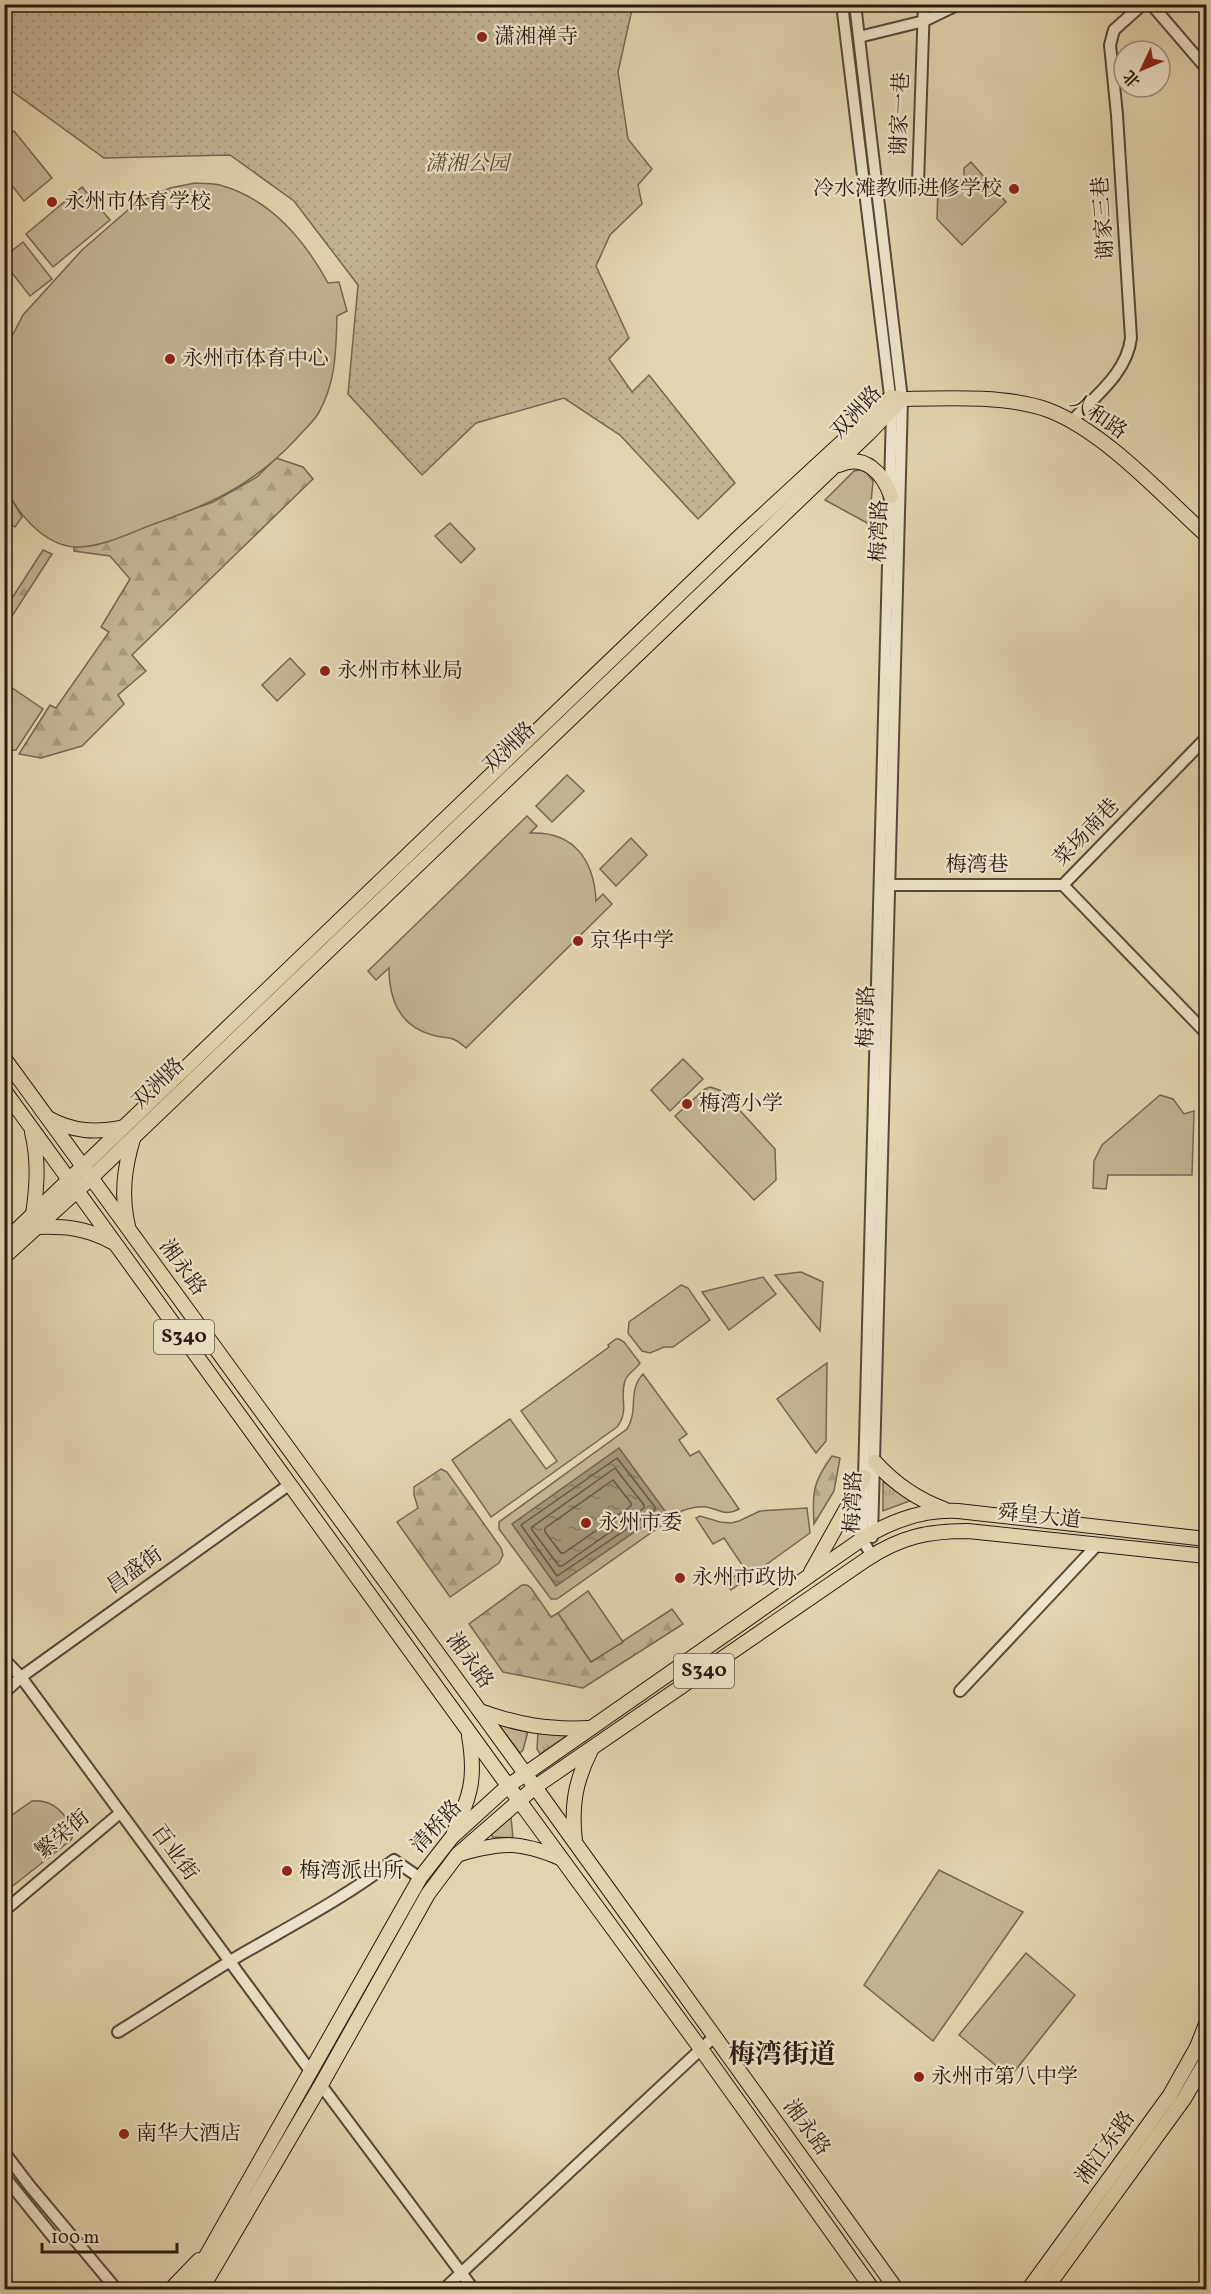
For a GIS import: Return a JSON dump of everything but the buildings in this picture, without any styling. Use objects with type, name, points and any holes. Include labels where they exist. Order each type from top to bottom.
[{"type":"main road","name":"双洲路","points":[[166,1096],[892,412],[896,398]]},
{"type":"main road","name":"双洲路","points":[[4,1242],[34,1221],[87,1173],[794,486],[896,398]]},
{"type":"main road","name":"人和路","points":[[896,398],[978,400],[1016,403],[1046,409],[1072,421],[1116,453],[1206,535]]},
{"type":"main road","points":[[834,467],[851,461],[871,465],[884,480],[891,496]]},
{"type":"main road","points":[[794,486],[803,496]]},
{"type":"main road","name":"湘永路","points":[[4,1058],[525,1773],[897,2289]]},
{"type":"main road","name":"湘永路","points":[[4,1090],[508,1786],[702,2049],[873,2289]]},
{"type":"main road","points":[[18,1108],[32,1097]]},
{"type":"main road","points":[[46,1116],[61,1125],[76,1130],[129,1132],[124,1183],[124,1204],[129,1231]]},
{"type":"main road","points":[[31,1127],[36,1149],[38,1177],[34,1221],[83,1229],[117,1244]]},
{"type":"main road","name":"双洲路","points":[[4,1257],[34,1221]]},
{"type":"main road","points":[[154,1295],[168,1284]]},
{"type":"main road","points":[[808,1577],[870,1470],[916,1497],[946,1510]]},
{"type":"main road","name":"舜皇大道","points":[[867,1536],[896,1520],[946,1510],[1206,1539]]},
{"type":"main road","name":"舜皇大道","points":[[872,1556],[895,1543],[918,1534],[942,1531],[990,1533],[1206,1556]]},
{"type":"main road","name":"清桥路","points":[[187,2289],[420,1878],[452,1837],[525,1773],[867,1536]]},
{"type":"main road","name":"清桥路","points":[[201,2289],[321,2085],[428,1894],[460,1851],[535,1787],[872,1556]]},
{"type":"main road","points":[[480,1711],[534,1727],[560,1730],[589,1729],[595,1747],[579,1775],[575,1794],[572,1815],[576,1844]]},
{"type":"main road","points":[[469,1731],[473,1778],[467,1803],[452,1837],[460,1851],[511,1844],[535,1848],[562,1859]]},
{"type":"main road","name":"湘江东路","points":[[1028,2289],[1170,2095],[1197,2047],[1206,2024]]},
{"type":"main road","name":"湘江东路","points":[[1045,2289],[1184,2099],[1206,2061]]},
{"type":"main road","points":[[170,2289],[207,2253]]},
{"type":"main road","points":[[209,2274],[215,2289]]},
{"type":"street","name":"梅湾路","points":[[842,4],[896,398]]},
{"type":"street","name":"梅湾路","points":[[855,4],[878,189],[896,398],[890,885],[867,1536],[872,1556]]},
{"type":"street","name":"谢家一巷","points":[[878,189],[918,183],[924,4]]},
{"type":"street","points":[[859,37],[924,21],[959,4]]},
{"type":"street","name":"谢家三巷","points":[[1072,421],[1120,370],[1130,350],[1118,126],[1110,45],[1114,30],[1143,4]]},
{"type":"street","points":[[1151,4],[1206,68]]},
{"type":"street","name":"梅湾路","points":[[870,1470],[892,412]]},
{"type":"street","name":"菜场南巷","points":[[1206,738],[1063,885],[1206,1033]]},
{"type":"street","name":"梅湾巷","points":[[890,885],[1063,885]]},
{"type":"street","name":"昌盛街","points":[[4,1693],[21,1677],[290,1484]]},
{"type":"street","points":[[960,1691],[1098,1544]]},
{"type":"street","name":"百业街","points":[[4,1659],[21,1677],[311,2072]]},
{"type":"street","name":"繁荣街","points":[[4,1911],[120,1813]]},
{"type":"street","points":[[118,2032],[230,1962],[323,1909],[394,1860],[420,1878]]},
{"type":"street","points":[[442,2289],[715,2036]]},
{"type":"street","points":[[321,2085],[474,2289]]},
{"type":"street","points":[[7,2159],[117,2289]]},
{"type":"street","points":[[4,2176],[54,2238]]},
{"type":"green space","name":"潇湘公园","points":[[5,4],[633,5],[618,72],[628,139],[652,169],[638,185],[642,204],[610,235],[596,266],[629,338],[609,359],[632,392],[649,375],[735,483],[698,519],[620,435],[564,398],[476,423],[422,475],[348,394],[358,285],[294,201],[230,155],[104,158],[5,86]]},
{"type":"green space","points":[[14,131],[52,178],[24,201],[5,177],[5,138]]},
{"type":"green space","points":[[971,162],[1006,202],[962,245],[937,219],[938,187],[964,179],[964,168]]},
{"type":"green space","name":"永州市体育中心","points":[[195,183],[220,185],[256,201],[285,224],[309,252],[328,283],[339,282],[347,311],[337,316],[332,379],[328,391],[318,414],[297,438],[263,470],[228,493],[112,540],[85,547],[64,545],[52,540],[30,524],[14,502],[4,479],[7,346],[23,315],[82,250],[128,210],[170,188]]},
{"type":"green space","points":[[82,187],[110,220],[53,267],[26,234]]},
{"type":"green space","points":[[23,242],[52,279],[30,296],[5,264],[5,256]]},
{"type":"green space","points":[[276,458],[303,467],[313,479],[132,655],[146,671],[118,695],[124,704],[82,746],[41,758],[19,754],[50,705],[56,708],[109,632],[101,627],[130,579],[110,556],[74,551],[74,547],[96,545],[213,502],[257,477]]},
{"type":"green space","points":[[854,471],[866,472],[873,481],[869,524],[825,500]]},
{"type":"green space","points":[[4,486],[22,517],[15,527],[5,520]]},
{"type":"green space","points":[[450,523],[475,549],[461,563],[435,536]]},
{"type":"green space","points":[[43,550],[52,554],[5,627],[5,609]]},
{"type":"green space","points":[[290,658],[305,674],[277,701],[262,685]]},
{"type":"green space","points":[[5,683],[43,709],[16,750],[5,751]]},
{"type":"green space","points":[[567,775],[584,791],[552,822],[536,806]]},
{"type":"green space","points":[[527,816],[537,826],[530,833],[559,837],[579,851],[591,873],[596,901],[603,894],[612,904],[466,1048],[453,1039],[421,1031],[404,1018],[398,1010],[391,990],[389,968],[376,980],[368,971]]},
{"type":"green space","points":[[631,838],[647,855],[616,886],[600,869]]},
{"type":"green space","points":[[683,1059],[703,1079],[670,1111],[651,1090]]},
{"type":"green space","points":[[710,1087],[722,1091],[775,1149],[776,1180],[754,1200],[675,1116]]},
{"type":"green space","points":[[1160,1095],[1173,1099],[1184,1114],[1194,1111],[1192,1175],[1108,1175],[1106,1189],[1093,1188],[1094,1161],[1102,1145]]},
{"type":"green space","points":[[801,1272],[823,1282],[820,1331],[775,1275]]},
{"type":"green space","points":[[763,1277],[776,1294],[729,1330],[702,1292]]},
{"type":"green space","points":[[681,1285],[688,1288],[710,1320],[673,1347],[664,1347],[650,1353],[642,1351],[628,1333],[629,1322]]},
{"type":"green space","points":[[616,1339],[624,1342],[640,1363],[625,1381],[623,1415],[617,1427],[491,1517],[452,1460],[510,1419],[546,1469],[557,1461],[521,1411],[609,1347],[608,1345]]},
{"type":"green space","points":[[827,1363],[826,1441],[816,1453],[777,1399]]},
{"type":"green space","points":[[643,1374],[687,1434],[679,1440],[690,1456],[699,1451],[739,1509],[726,1512],[700,1507],[682,1511],[557,1599],[551,1599],[499,1529],[499,1522],[627,1429],[632,1415],[635,1387]]},
{"type":"green space","points":[[832,1456],[840,1458],[834,1491],[814,1524],[815,1488]]},
{"type":"green space","points":[[441,1469],[447,1472],[501,1548],[503,1555],[499,1563],[450,1597],[397,1522],[418,1508],[414,1487]]},
{"type":"green space","points":[[884,1482],[912,1500],[883,1511]]},
{"type":"green space","points":[[807,1508],[810,1533],[731,1590],[726,1582],[745,1569],[724,1538],[713,1544],[696,1518],[700,1516],[731,1523],[760,1511]]},
{"type":"green space","points":[[522,1585],[531,1588],[551,1617],[558,1613],[591,1662],[672,1609],[683,1624],[583,1688],[503,1672],[469,1624]]},
{"type":"green space","points":[[588,1591],[623,1642],[591,1662],[558,1613]]},
{"type":"green space","points":[[498,1724],[528,1731],[520,1753]]},
{"type":"green space","points":[[538,1732],[565,1737],[540,1754],[537,1749]]},
{"type":"green space","points":[[32,1801],[53,1805],[63,1814],[74,1833],[71,1840],[5,1892],[5,1820]]},
{"type":"green space","points":[[511,1817],[513,1838],[492,1837],[492,1834]]},
{"type":"green space","points":[[939,1870],[1023,1912],[933,2041],[864,1985]]},
{"type":"green space","points":[[1026,1953],[1075,1995],[1010,2077],[959,2035]]},
{"type":"water","points":[[619,1448],[665,1511],[556,1586],[512,1524]]},
{"type":"place","name":"潇湘禅寺","points":[[482,37]]},
{"type":"place","name":"冷水滩教师进修学校","points":[[1014,189]]},
{"type":"place","name":"永州市体育学校","points":[[52,202]]},
{"type":"place","name":"永州市体育中心","points":[[170,359]]},
{"type":"place","name":"永州市林业局","points":[[325,671]]},
{"type":"place","name":"京华中学","points":[[578,941]]},
{"type":"place","name":"梅湾小学","points":[[687,1104]]},
{"type":"place","name":"永州市委","points":[[586,1523]]},
{"type":"place","name":"永州市政协","points":[[680,1578]]},
{"type":"place","name":"梅湾派出所","points":[[287,1871]]},
{"type":"place","name":"永州市第八中学","points":[[919,2077]]},
{"type":"place","name":"南华大酒店","points":[[124,2134]]},
{"type":"district","name":"梅湾街道","points":[[782,2056]]}]
